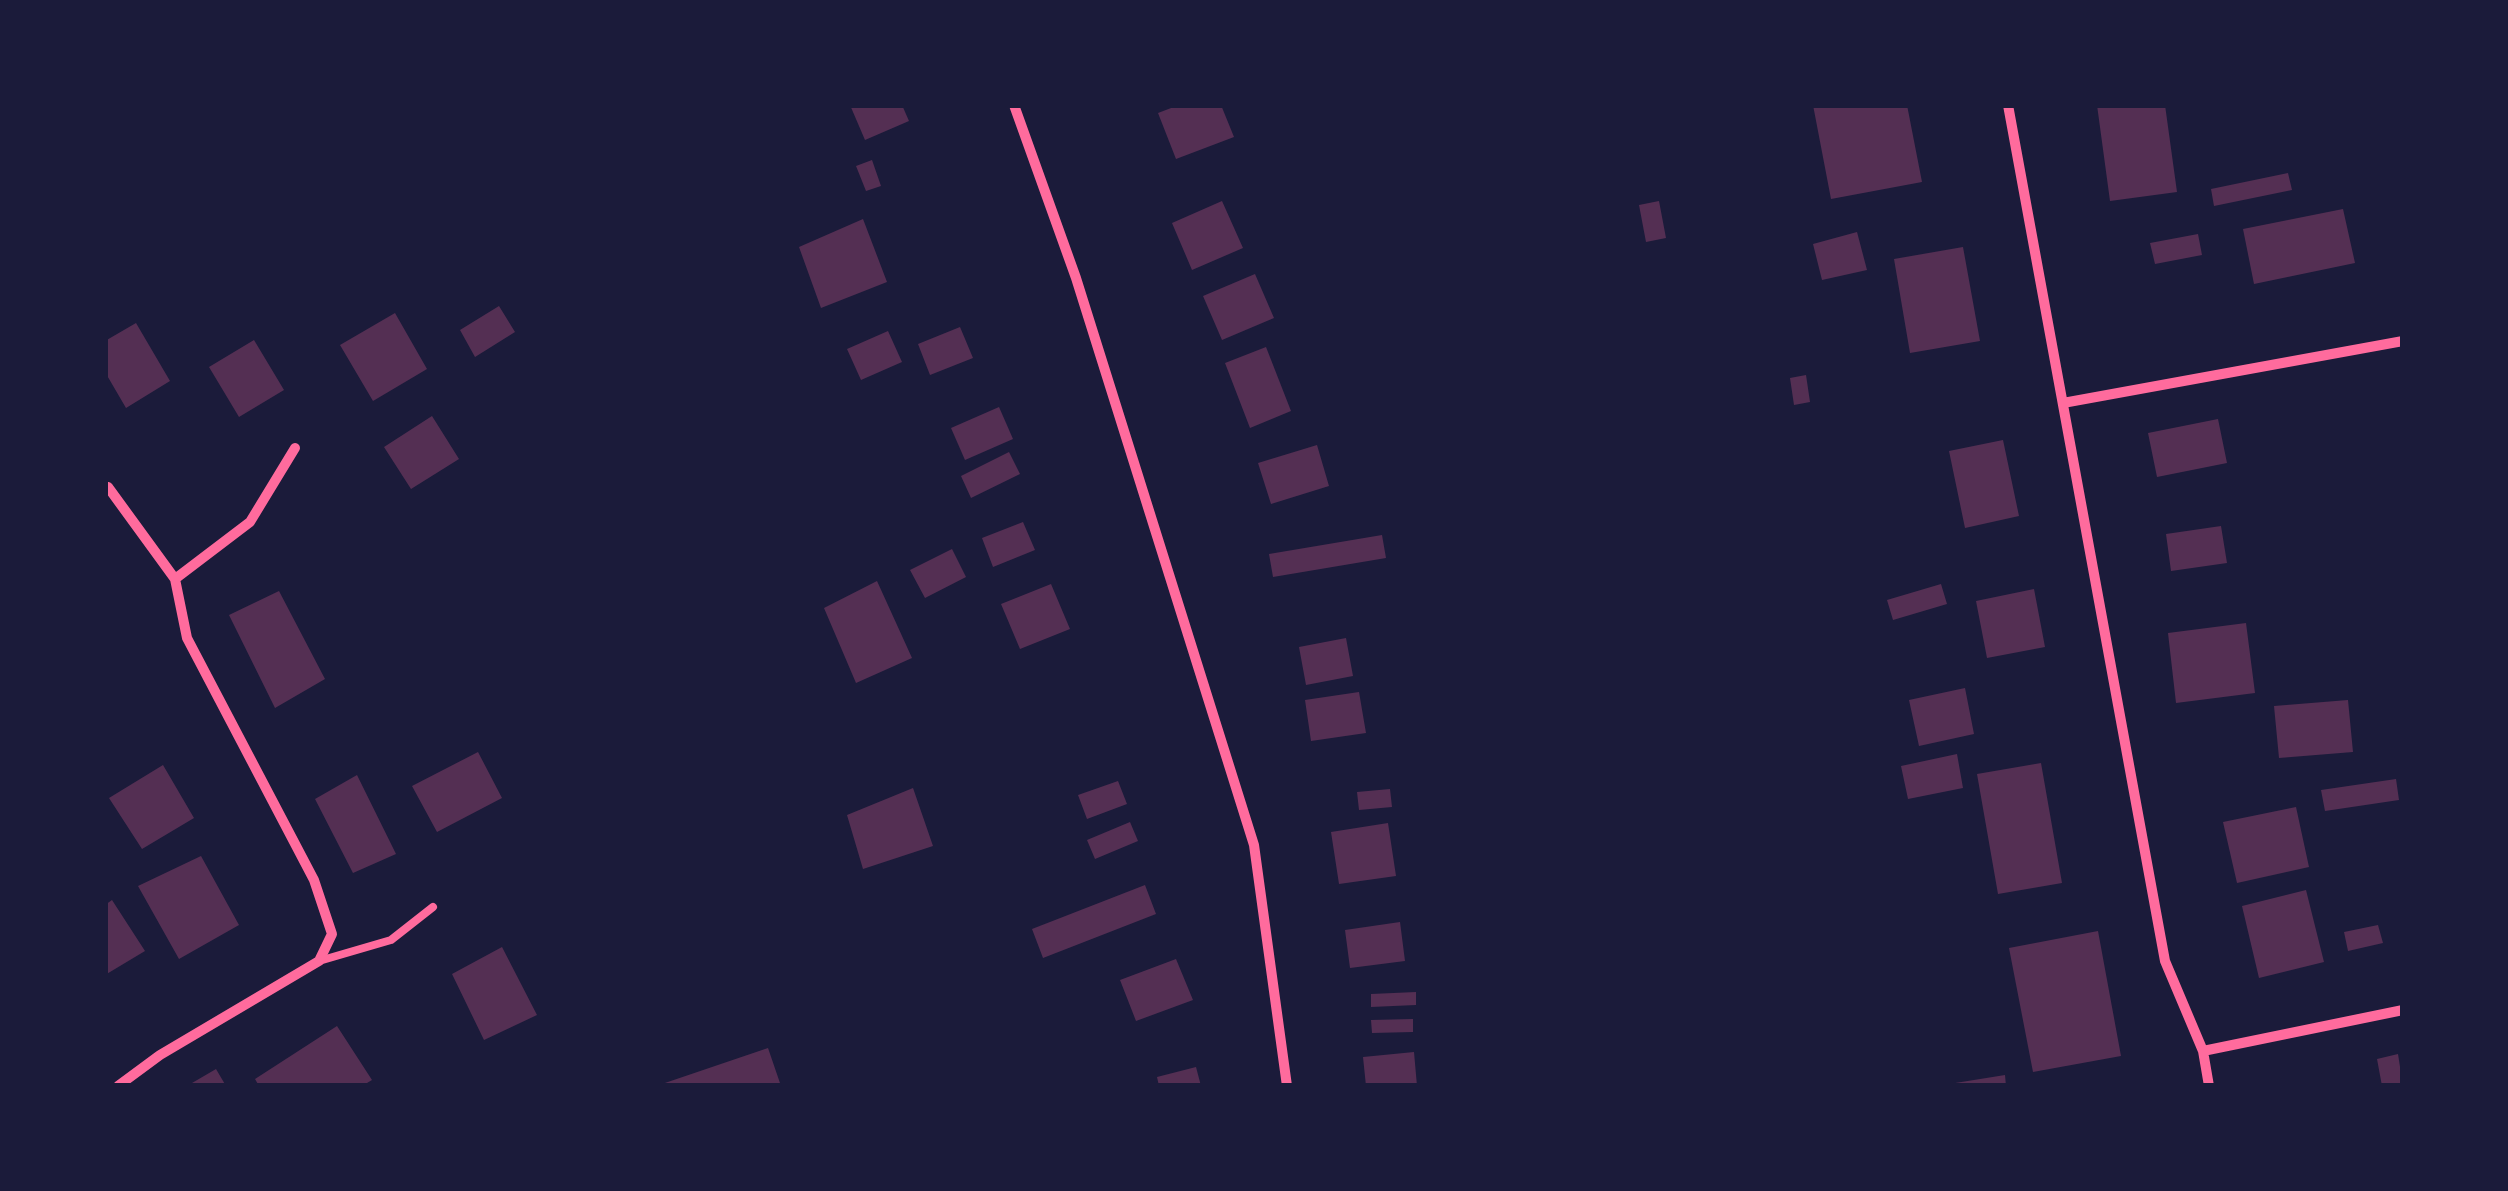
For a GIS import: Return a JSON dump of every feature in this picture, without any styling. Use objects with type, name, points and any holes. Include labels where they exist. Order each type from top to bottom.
[{"type":"street","points":[[1014,105],[1076,278],[1254,845],[1287,1086]]},
{"type":"street","points":[[2008,105],[2165,961],[2203,1051],[2210,1086]]},
{"type":"street","points":[[2063,404],[2403,340]]},
{"type":"street","points":[[175,579],[250,522],[295,448]]},
{"type":"street","points":[[108,487],[175,579],[187,638],[314,880],[332,934],[320,961],[160,1056],[118,1086]]},
{"type":"street","points":[[2203,1051],[2403,1010]]},
{"type":"lane","points":[[320,961],[391,940],[433,907]]},
{"type":"building","points":[[850,105],[902,105],[909,121],[865,140]]},
{"type":"building","points":[[1179,105],[1221,105],[1234,137],[1176,159],[1158,113]]},
{"type":"building","points":[[1813,105],[1907,105],[1922,182],[1831,199]]},
{"type":"building","points":[[2097,105],[2165,105],[2177,192],[2110,201]]},
{"type":"building","points":[[872,160],[881,186],[866,191],[856,166]]},
{"type":"building","points":[[2288,173],[2292,190],[2214,206],[2211,189]]},
{"type":"building","points":[[1222,201],[1243,248],[1192,270],[1172,223]]},
{"type":"building","points":[[1659,201],[1666,238],[1646,242],[1639,205]]},
{"type":"building","points":[[2343,209],[2355,263],[2254,284],[2243,229]]},
{"type":"building","points":[[863,219],[887,282],[821,308],[799,247]]},
{"type":"building","points":[[1857,232],[1867,270],[1822,280],[1813,244]]},
{"type":"building","points":[[2198,234],[2202,255],[2155,264],[2150,243]]},
{"type":"building","points":[[1963,247],[1980,341],[1910,353],[1894,259]]},
{"type":"building","points":[[1255,274],[1274,318],[1222,340],[1203,296]]},
{"type":"building","points":[[499,306],[515,332],[475,357],[460,330]]},
{"type":"building","points":[[395,313],[427,369],[373,401],[340,345]]},
{"type":"building","points":[[136,323],[170,381],[126,408],[105,372],[105,341]]},
{"type":"building","points":[[960,327],[973,358],[930,375],[918,344]]},
{"type":"building","points":[[888,331],[902,362],[861,380],[847,349]]},
{"type":"building","points":[[254,340],[284,390],[239,417],[209,367]]},
{"type":"building","points":[[1266,347],[1291,411],[1250,428],[1225,363]]},
{"type":"building","points":[[1806,375],[1810,402],[1794,405],[1790,378]]},
{"type":"building","points":[[999,407],[1013,439],[965,460],[951,428]]},
{"type":"building","points":[[432,416],[459,459],[411,489],[384,447]]},
{"type":"building","points":[[2218,419],[2227,463],[2157,477],[2148,433]]},
{"type":"building","points":[[2003,440],[2019,516],[1965,528],[1949,451]]},
{"type":"building","points":[[1317,445],[1329,486],[1271,504],[1258,463]]},
{"type":"building","points":[[1009,452],[1020,474],[971,498],[961,476]]},
{"type":"building","points":[[1023,522],[1035,550],[993,567],[982,538]]},
{"type":"building","points":[[2221,526],[2227,563],[2171,571],[2166,534]]},
{"type":"building","points":[[1382,535],[1386,558],[1273,577],[1269,554]]},
{"type":"building","points":[[952,549],[966,577],[925,598],[910,570]]},
{"type":"building","points":[[877,581],[912,658],[856,683],[824,608]]},
{"type":"building","points":[[1051,584],[1070,629],[1020,649],[1001,604]]},
{"type":"building","points":[[1941,584],[1947,604],[1893,620],[1887,600]]},
{"type":"building","points":[[2034,589],[2045,647],[1987,658],[1976,601]]},
{"type":"building","points":[[279,591],[325,679],[275,708],[229,615]]},
{"type":"building","points":[[2246,623],[2255,693],[2176,703],[2168,633]]},
{"type":"building","points":[[1346,638],[1353,676],[1306,685],[1299,647]]},
{"type":"building","points":[[1965,688],[1974,734],[1919,746],[1909,700]]},
{"type":"building","points":[[1359,692],[1366,733],[1311,741],[1305,700]]},
{"type":"building","points":[[2348,700],[2353,752],[2279,758],[2274,706]]},
{"type":"building","points":[[478,752],[502,798],[437,832],[412,786]]},
{"type":"building","points":[[1957,754],[1963,788],[1908,799],[1901,766]]},
{"type":"building","points":[[2041,763],[2062,883],[1998,894],[1977,774]]},
{"type":"building","points":[[163,765],[194,818],[142,849],[109,798]]},
{"type":"building","points":[[357,775],[396,854],[353,873],[315,799]]},
{"type":"building","points":[[2396,779],[2399,800],[2325,811],[2321,790]]},
{"type":"building","points":[[1118,781],[1127,804],[1087,819],[1078,795]]},
{"type":"building","points":[[913,788],[933,846],[863,869],[847,815]]},
{"type":"building","points":[[1390,789],[1392,807],[1359,810],[1357,792]]},
{"type":"building","points":[[2296,807],[2309,867],[2237,883],[2223,822]]},
{"type":"building","points":[[1130,822],[1138,841],[1095,859],[1087,840]]},
{"type":"building","points":[[1388,823],[1396,876],[1339,884],[1331,832]]},
{"type":"building","points":[[201,856],[239,925],[179,959],[138,886]]},
{"type":"building","points":[[1145,885],[1156,914],[1043,958],[1032,929]]},
{"type":"building","points":[[2306,890],[2324,962],[2259,978],[2242,906]]},
{"type":"building","points":[[112,900],[145,951],[105,975],[105,905]]},
{"type":"building","points":[[1400,922],[1405,961],[1350,968],[1345,930]]},
{"type":"building","points":[[2378,925],[2383,943],[2348,951],[2344,932]]},
{"type":"building","points":[[2098,931],[2121,1056],[2033,1072],[2009,948]]},
{"type":"building","points":[[502,947],[537,1015],[484,1040],[452,974]]},
{"type":"building","points":[[1176,959],[1193,1000],[1136,1021],[1120,980]]},
{"type":"building","points":[[1416,992],[1416,1005],[1371,1007],[1371,994]]},
{"type":"building","points":[[1413,1019],[1413,1032],[1372,1033],[1371,1020]]},
{"type":"building","points":[[337,1026],[372,1080],[362,1086],[259,1086],[255,1079]]},
{"type":"building","points":[[768,1048],[781,1086],[659,1086],[659,1085]]},
{"type":"building","points":[[1414,1052],[1417,1086],[1366,1086],[1363,1057]]},
{"type":"building","points":[[2398,1054],[2403,1086],[2382,1086],[2377,1059]]},
{"type":"building","points":[[1196,1067],[1201,1086],[1159,1086],[1157,1077]]},
{"type":"building","points":[[216,1069],[226,1086],[194,1086],[192,1083]]},
{"type":"building","points":[[2005,1075],[2006,1086],[1949,1084]]}]
